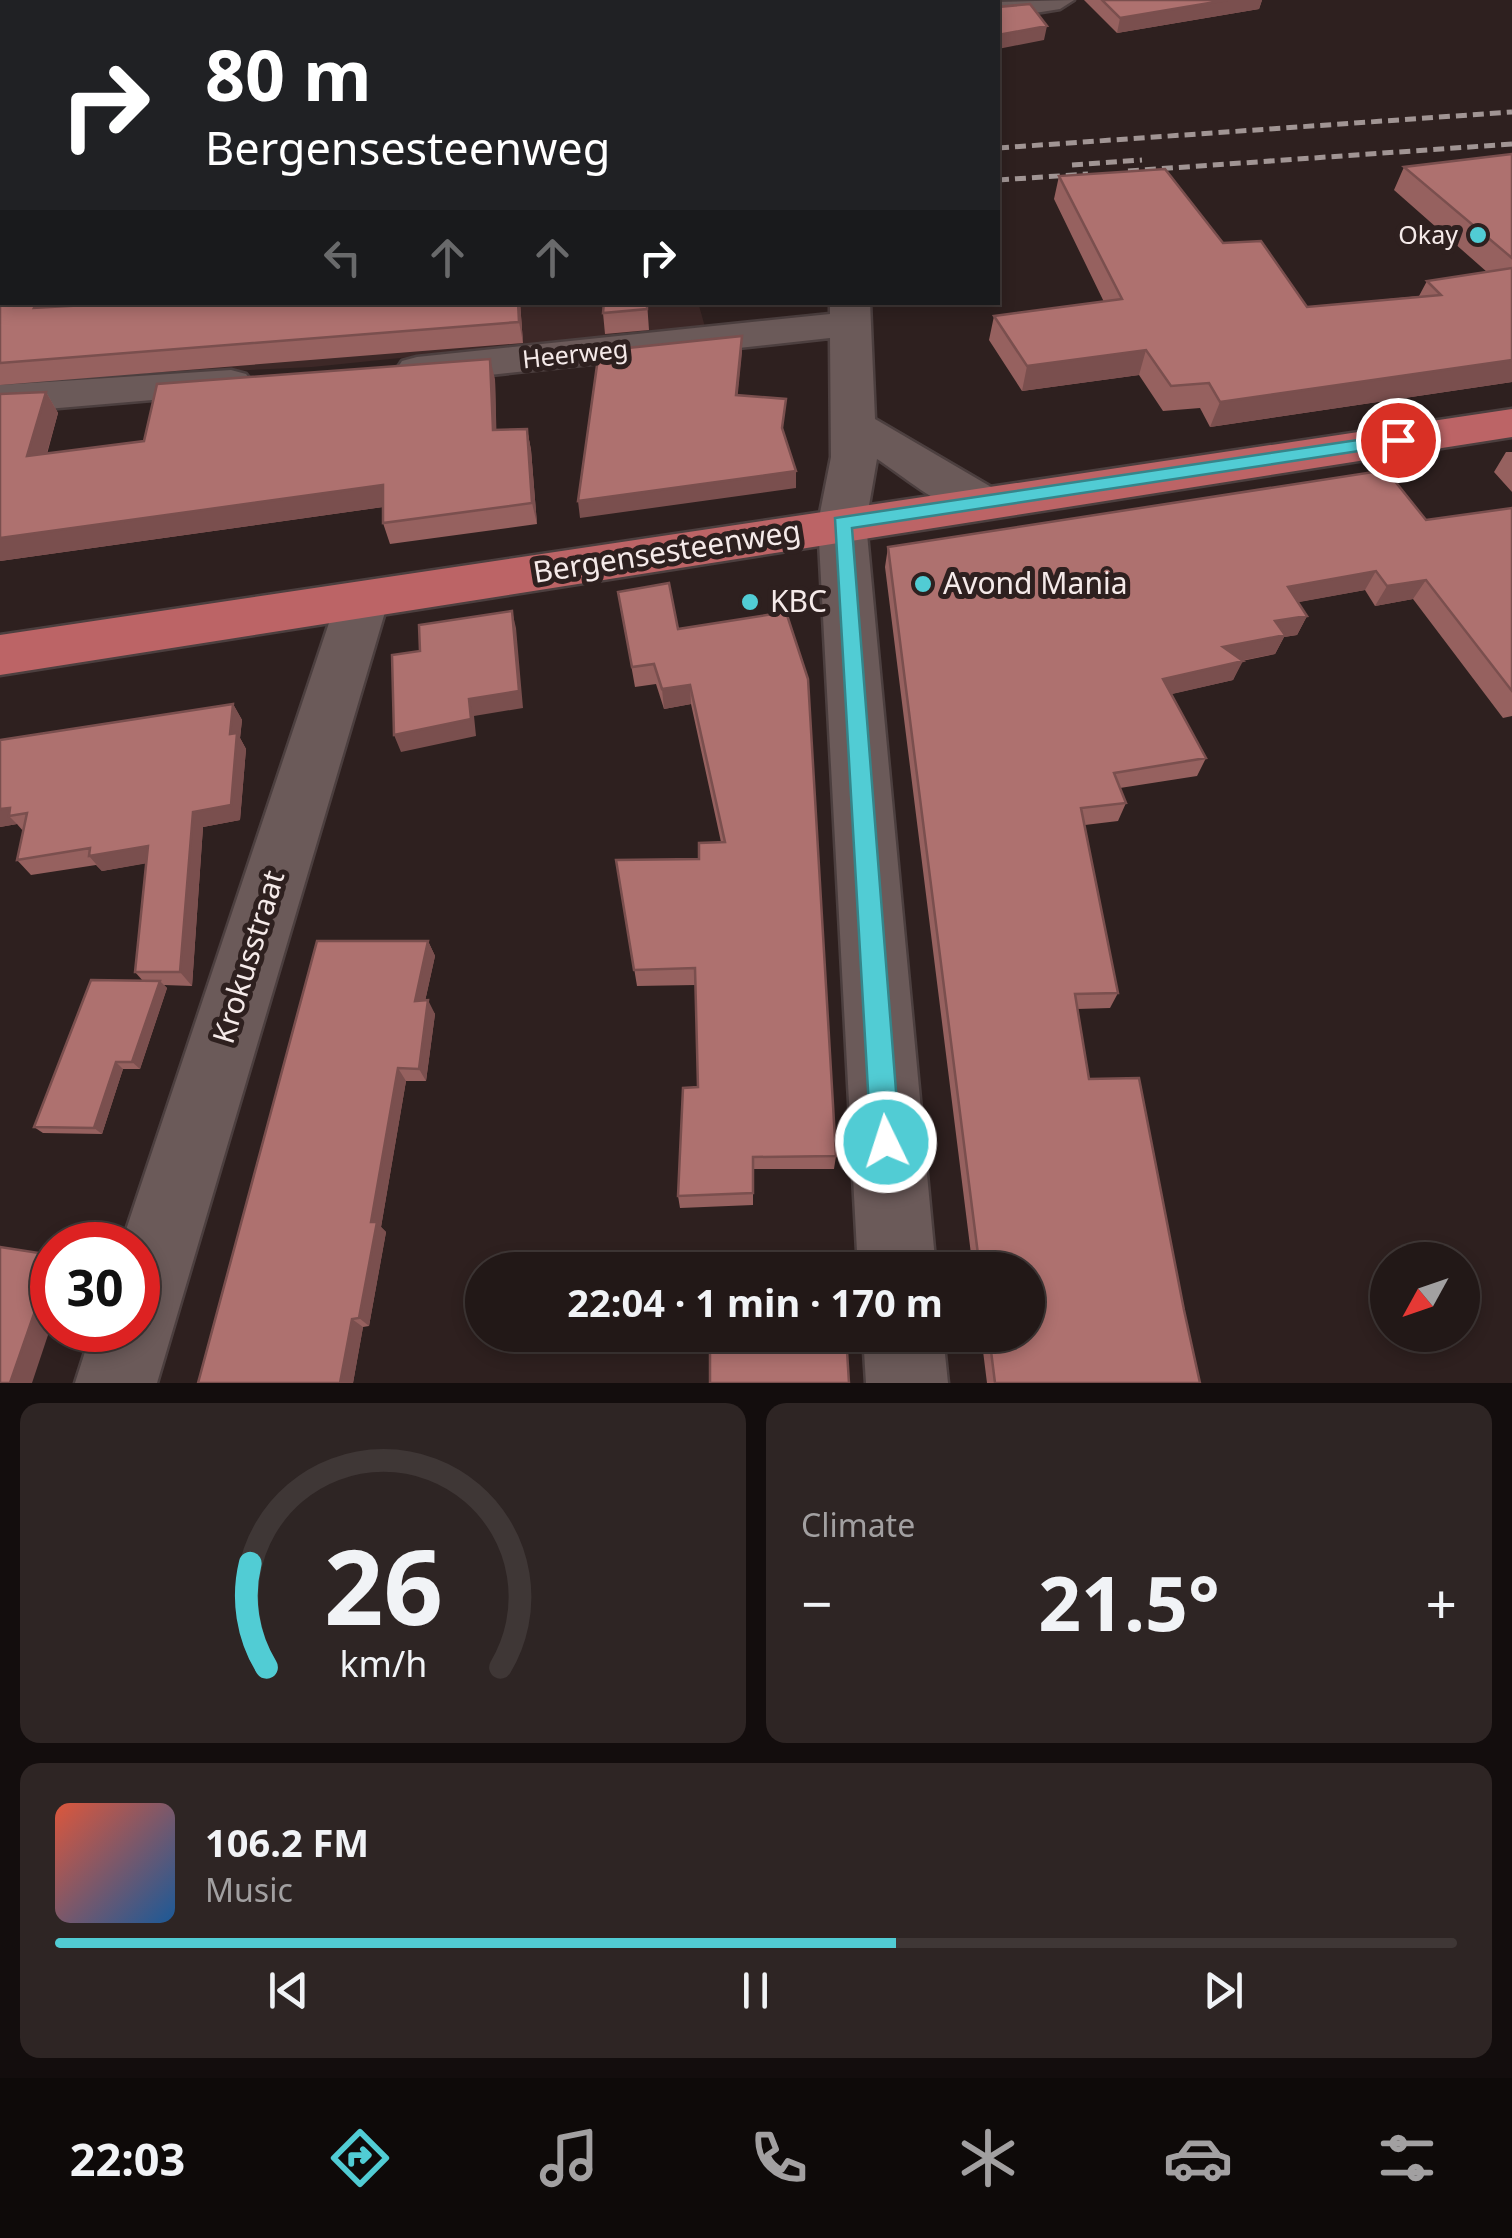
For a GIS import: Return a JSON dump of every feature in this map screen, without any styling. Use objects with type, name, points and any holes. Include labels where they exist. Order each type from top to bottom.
[{"type":"main road","name":"Bergensesteenweg","points":[[0,655],[1512,423]]},
{"type":"street","points":[[1000,10],[1060,0]]},
{"type":"street","points":[[851,313],[854,458],[842,523],[896,1252]]},
{"type":"street","name":"Heerweg","points":[[378,373],[851,313]]},
{"type":"street","points":[[0,398],[263,381]]},
{"type":"street","points":[[852,425],[981,502]]},
{"type":"street","name":"Krokusstraat","points":[[160,1244],[362,602]]},
{"type":"street","points":[[116,1383],[125,1352]]},
{"type":"street","points":[[904,1352],[907,1383]]},
{"type":"shaded area","points":[[2,305],[699,305],[705,327],[312,367],[0,382]]},
{"type":"building","points":[[1102,0],[1227,0],[1120,18]]},
{"type":"building","points":[[1030,4],[1047,26],[1000,35],[1000,7]]},
{"type":"building","points":[[1512,154],[1512,258],[1404,167]]},
{"type":"building","points":[[1165,169],[1223,243],[1261,241],[1307,307],[1441,295],[1427,281],[1512,268],[1512,360],[1220,402],[1209,383],[1171,386],[1146,350],[1027,366],[994,316],[1122,299],[1059,176]]},
{"type":"building","points":[[0,305],[518,305],[519,322],[0,363]]},
{"type":"building","points":[[604,305],[647,305],[647,309],[603,313]]},
{"type":"building","points":[[742,336],[736,395],[786,399],[782,428],[796,471],[578,501],[599,351]]},
{"type":"building","points":[[490,359],[493,430],[527,429],[532,503],[383,523],[383,485],[0,538],[0,394],[46,392],[27,456],[144,441],[157,384]]},
{"type":"building","points":[[1386,470],[1426,520],[1512,508],[1512,691],[1426,580],[1387,586],[1376,571],[1288,587],[1307,616],[1275,621],[1285,635],[1223,647],[1243,661],[1163,679],[1206,758],[1114,773],[1126,803],[1081,808],[1118,993],[1075,994],[1089,1079],[1139,1078],[1200,1383],[995,1383],[991,1352],[1045,1352],[1045,1252],[978,1252],[888,547]]},
{"type":"building","points":[[669,583],[678,629],[786,612],[808,679],[836,1156],[753,1157],[753,1193],[678,1196],[683,1088],[698,1087],[695,968],[634,970],[616,860],[699,859],[699,843],[725,842],[690,685],[662,689],[654,664],[632,667],[618,592]]},
{"type":"building","points":[[512,611],[519,691],[469,699],[471,719],[394,735],[392,655],[420,651],[419,625]]},
{"type":"building","points":[[233,704],[230,734],[237,733],[231,805],[193,812],[180,972],[135,972],[148,846],[89,856],[90,848],[17,860],[27,813],[9,816],[10,808],[0,809],[0,740]]},
{"type":"building","points":[[317,941],[428,941],[415,1001],[428,1000],[419,1069],[398,1068],[359,1318],[352,1319],[340,1383],[198,1383]]},
{"type":"building","points":[[91,980],[160,981],[132,1062],[116,1062],[94,1128],[34,1127]]},
{"type":"building","points":[[0,1247],[30,1252],[30,1325],[10,1383],[0,1383]]},
{"type":"building","points":[[710,1352],[847,1352],[849,1383],[710,1383]]},
{"type":"railway","points":[[1000,148],[1512,112]]},
{"type":"railway","points":[[1128,171],[1512,144]]},
{"type":"railway","points":[[1072,165],[1142,160]]},
{"type":"railway","points":[[1000,180],[1088,174]]},
{"type":"place","name":"Okay","points":[[1478,235]]},
{"type":"place","name":"Avond Mania","points":[[923,584]]},
{"type":"place","name":"KBC","points":[[750,602]]},
{"type":"route","points":[[886,1142],[842,523],[1398,440]]}]
